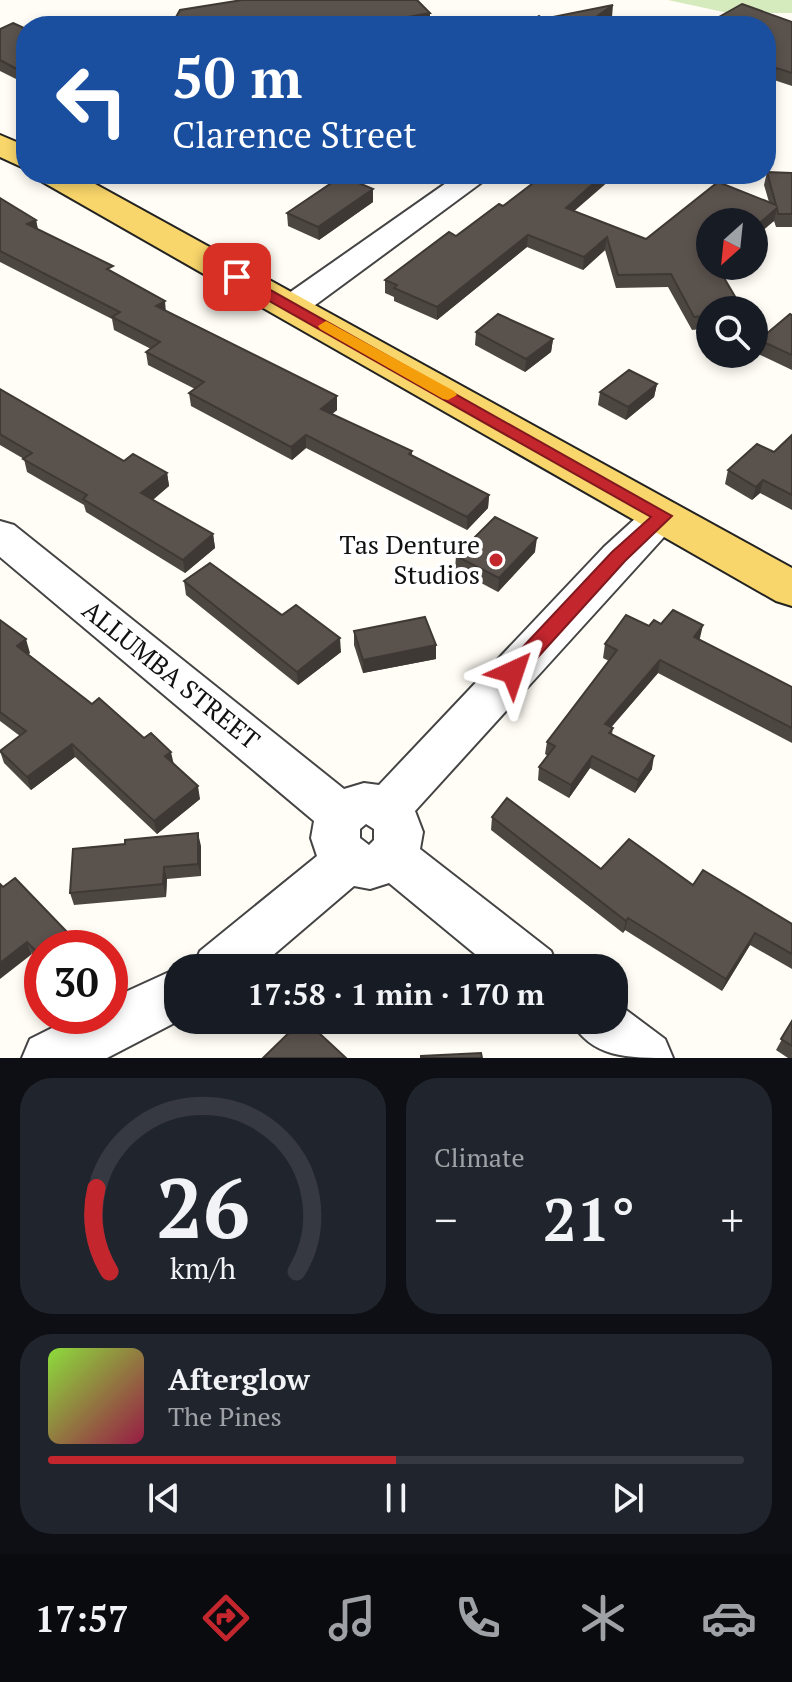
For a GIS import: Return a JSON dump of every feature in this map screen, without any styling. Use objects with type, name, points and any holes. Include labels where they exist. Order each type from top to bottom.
[{"type":"main road","points":[[71,184],[792,589]]},
{"type":"street","points":[[291,307],[464,184]]},
{"type":"street","points":[[235,954],[367,835],[618,557],[663,516]]},
{"type":"street","name":"ALLUMBA STREET","points":[[0,535],[515,954]]},
{"type":"street","points":[[50,1058],[164,1000]]},
{"type":"street","points":[[615,1034],[645,1058]]},
{"type":"green space","points":[[668,0],[792,0],[792,13],[728,13]]},
{"type":"building","points":[[242,0],[417,0],[430,13],[414,16],[177,16],[180,10]]},
{"type":"building","points":[[742,4],[775,16],[721,16]]},
{"type":"building","points":[[613,5],[597,16],[558,16]]},
{"type":"building","points":[[776,16],[792,22],[792,73],[777,68]]},
{"type":"building","points":[[16,24],[16,69],[0,60],[0,29]]},
{"type":"building","points":[[776,172],[792,173],[792,214],[778,214],[777,208],[768,216],[768,208],[696,208],[696,280],[725,280],[735,296],[696,296],[696,317],[671,274],[618,275],[607,237],[584,257],[528,235],[437,307],[394,288],[397,285],[385,280],[449,232],[456,236],[532,184],[593,184],[566,208],[646,239],[715,184],[723,184],[776,205],[770,184],[776,184]]},
{"type":"building","points":[[330,184],[361,184],[373,189],[318,227],[287,213]]},
{"type":"building","points":[[0,198],[36,220],[27,224],[113,266],[107,269],[165,301],[156,306],[337,396],[321,409],[412,451],[409,454],[489,495],[467,517],[306,435],[291,447],[189,393],[204,382],[146,352],[160,342],[112,317],[120,312],[0,251]]},
{"type":"building","points":[[498,314],[553,339],[526,359],[476,332]]},
{"type":"building","points":[[792,315],[792,355],[768,344],[768,332]]},
{"type":"building","points":[[629,370],[657,384],[628,407],[600,392]]},
{"type":"building","points":[[0,389],[124,461],[133,454],[167,473],[141,493],[213,534],[183,560],[83,499],[87,495],[23,459],[32,453],[0,434]]},
{"type":"building","points":[[792,435],[792,495],[763,480],[756,487],[728,470],[757,444],[774,452]]},
{"type":"building","name":"Tas Denture Studios","points":[[495,517],[537,538],[499,578],[456,556]]},
{"type":"building","points":[[210,563],[282,615],[296,605],[340,638],[297,672],[184,581]]},
{"type":"building","points":[[673,610],[703,625],[694,637],[792,687],[792,728],[660,660],[605,724],[613,728],[609,733],[654,756],[638,780],[592,756],[571,785],[539,767],[555,746],[547,742],[617,650],[605,644],[626,615],[649,626],[654,620],[661,624]]},
{"type":"building","points":[[425,617],[436,645],[363,660],[354,631]]},
{"type":"building","points":[[0,620],[26,639],[17,646],[92,704],[99,698],[144,738],[151,733],[171,752],[165,756],[198,786],[154,821],[72,744],[27,777],[0,751],[26,731],[0,712]]},
{"type":"building","points":[[507,798],[601,869],[629,839],[693,885],[703,870],[792,924],[792,954],[755,933],[726,979],[628,918],[626,921],[492,817]]},
{"type":"building","points":[[198,833],[198,864],[164,867],[163,884],[70,893],[73,849]]},
{"type":"building","points":[[15,878],[65,930],[24,930],[24,944],[0,963],[0,884],[3,887]]},
{"type":"building","points":[[792,1021],[792,1046],[781,1039]]},
{"type":"building","points":[[288,1034],[320,1034],[346,1058],[263,1058]]},
{"type":"building","points":[[481,1053],[482,1058],[421,1058],[421,1056]]},
{"type":"slow traffic","points":[[326,326],[448,395]]},
{"type":"place","name":"Tas Denture Studios","points":[[496,560]]},
{"type":"route","points":[[237,277],[663,516],[618,557],[513,672]]}]
